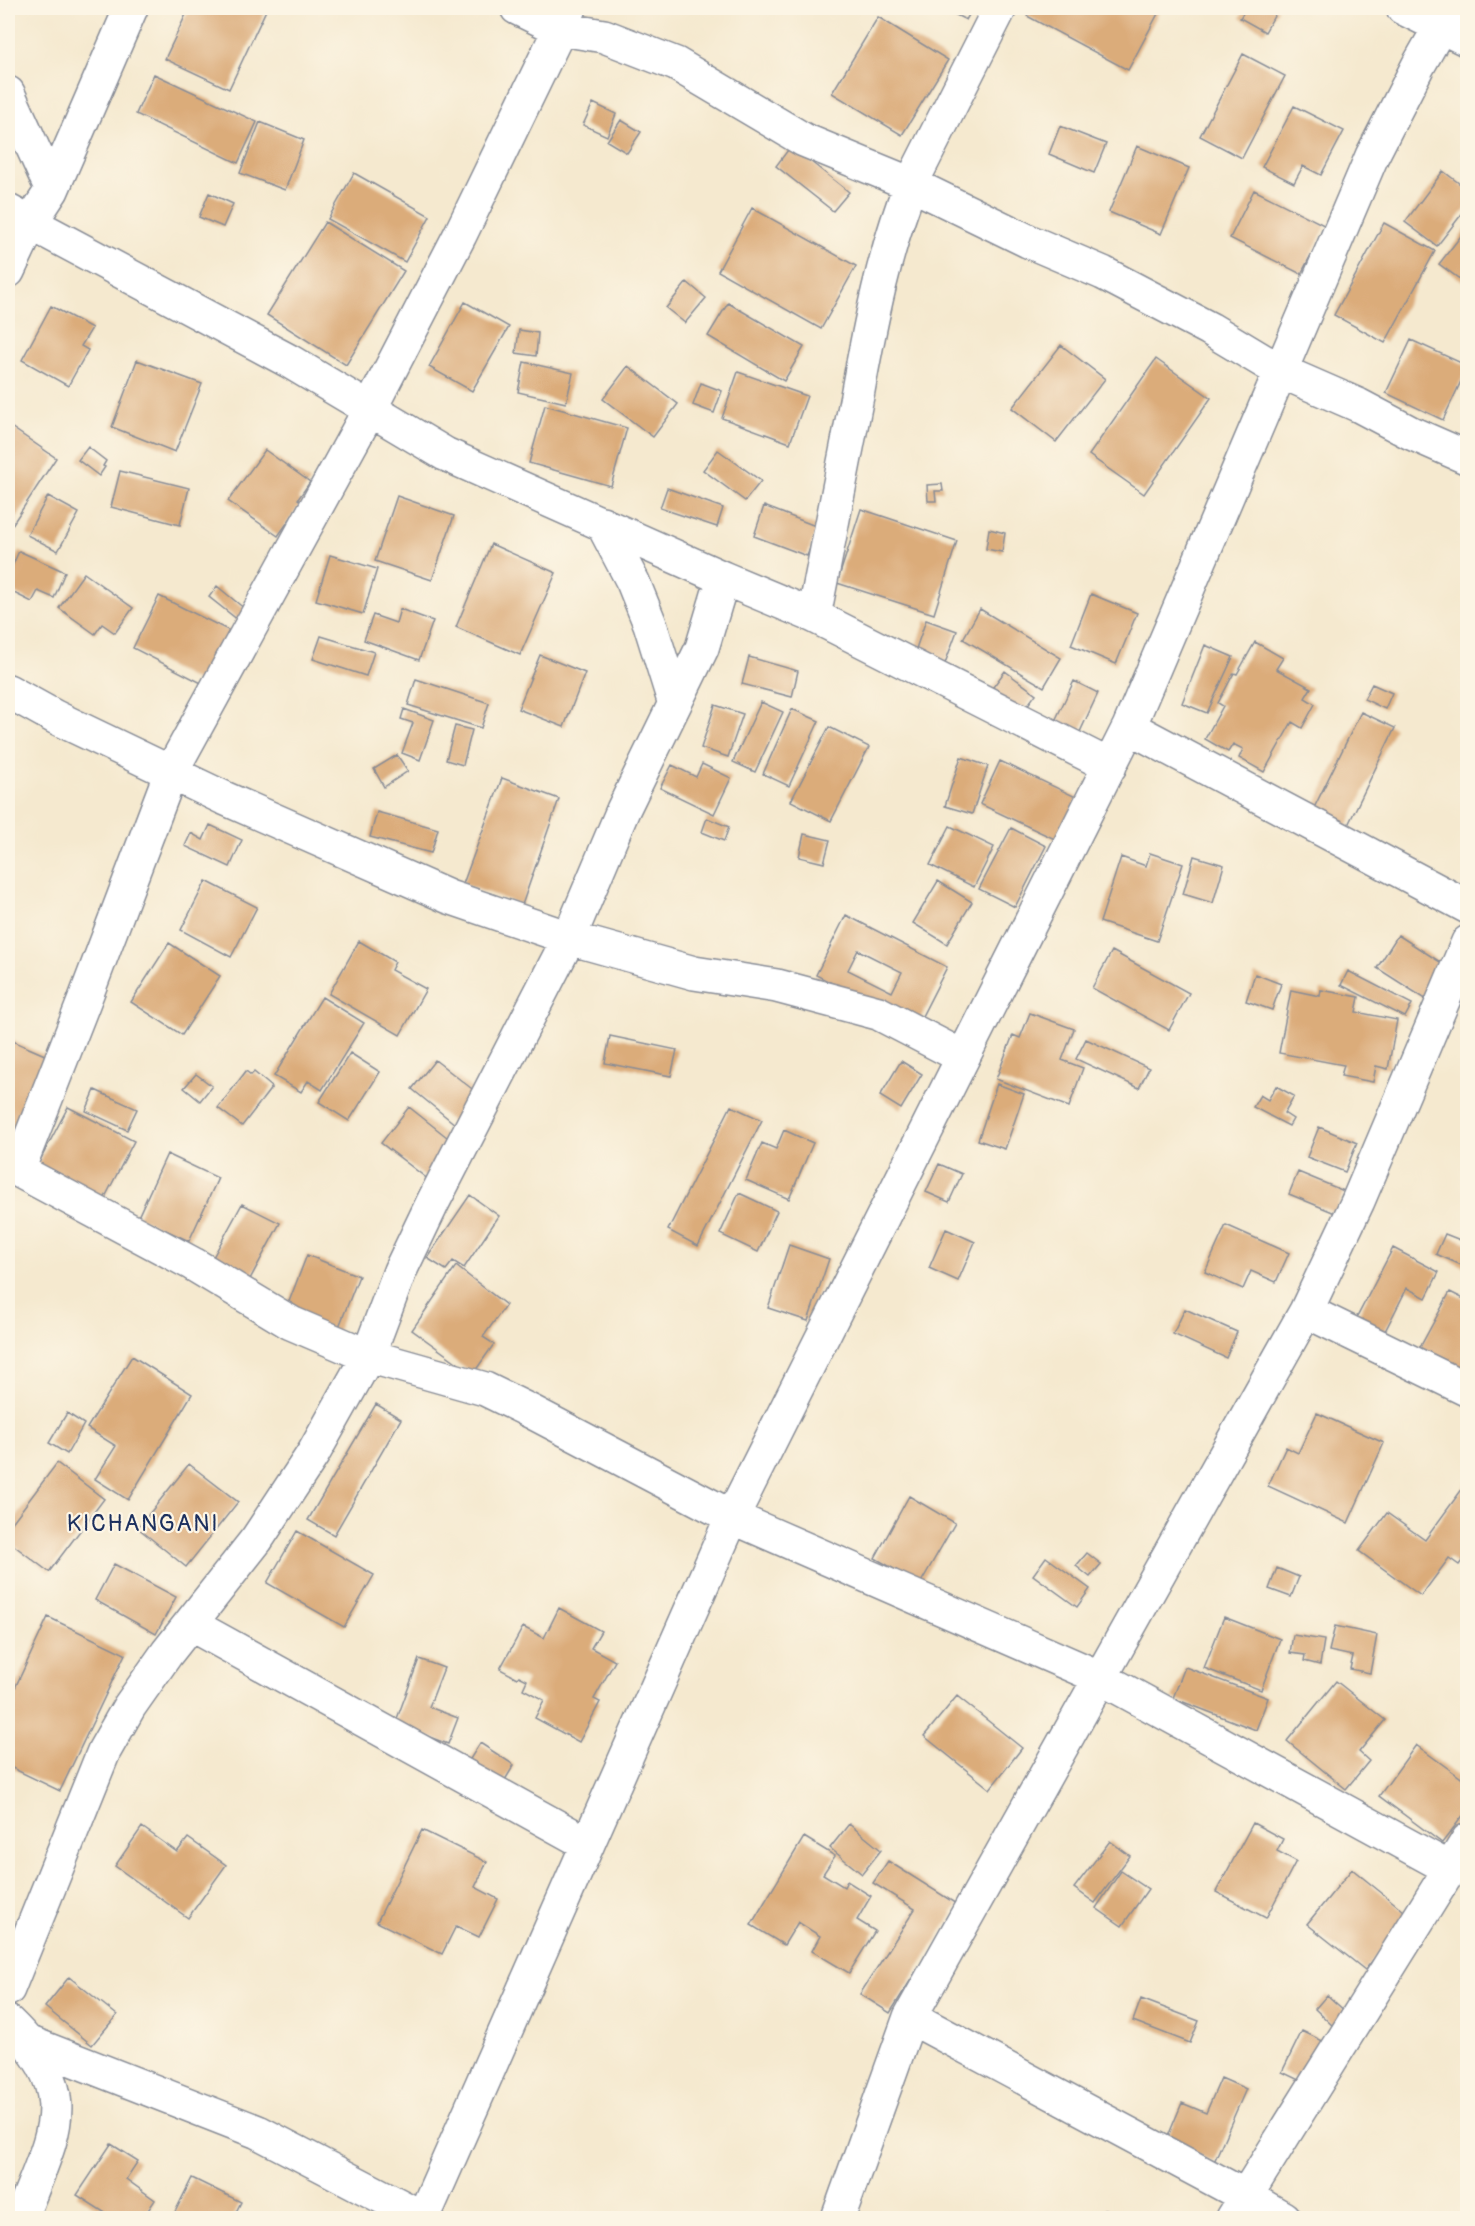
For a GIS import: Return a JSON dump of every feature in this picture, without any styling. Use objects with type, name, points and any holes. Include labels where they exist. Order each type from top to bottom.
[{"type":"street","points":[[8,271],[19,216],[52,190],[131,8]]},
{"type":"street","points":[[517,8],[565,18],[676,64],[804,140],[910,184],[1028,241],[1102,273],[1210,329],[1280,371],[1358,405],[1411,433],[1467,458]]},
{"type":"street","points":[[814,616],[883,269],[901,209],[910,184],[999,8]]},
{"type":"street","points":[[18,2032],[258,2132],[423,2218],[732,1517],[1129,727],[1371,156],[1453,25],[1403,8]]},
{"type":"street","points":[[565,18],[460,235],[370,409],[171,771],[83,1004],[13,1167],[193,1264],[291,1323],[368,1356],[485,1389],[732,1517],[1101,1678],[1449,1868]]},
{"type":"street","points":[[8,93],[52,190]]},
{"type":"street","points":[[19,216],[289,361],[445,454],[814,616],[1110,766]]},
{"type":"street","points":[[602,523],[633,582],[650,624],[674,701]]},
{"type":"street","points":[[8,1989],[104,1751],[129,1707],[269,1520],[313,1454],[368,1356],[400,1271],[569,938],[623,810],[674,701],[702,648],[723,578]]},
{"type":"street","points":[[8,691],[55,717],[302,833],[449,897],[569,938],[694,973],[777,986],[878,1013],[963,1057]]},
{"type":"street","points":[[1129,727],[1467,907]]},
{"type":"street","points":[[838,2218],[910,2017],[1306,1311],[1358,1201],[1467,942]]},
{"type":"street","points":[[1306,1311],[1467,1390]]},
{"type":"street","points":[[190,1624],[588,1844]]},
{"type":"street","points":[[1239,2207],[1467,1840]]},
{"type":"street","points":[[910,2017],[1239,2207],[1283,2218]]},
{"type":"street","points":[[18,2032],[45,2066],[55,2092],[54,2127],[21,2218]]},
{"type":"building","points":[[189,8],[267,8],[229,89],[165,59]]},
{"type":"building","points":[[942,8],[973,8],[966,20]]},
{"type":"building","points":[[1032,8],[1161,8],[1128,70],[1027,16]]},
{"type":"building","points":[[1246,8],[1278,9],[1265,32],[1240,18]]},
{"type":"building","points":[[878,17],[948,60],[902,135],[832,93]]},
{"type":"building","points":[[1243,54],[1285,76],[1242,158],[1200,136]]},
{"type":"building","points":[[154,74],[257,122],[238,163],[136,114]]},
{"type":"building","points":[[593,103],[616,114],[607,136],[583,125]]},
{"type":"building","points":[[1294,106],[1344,131],[1321,175],[1303,166],[1294,183],[1262,167]]},
{"type":"building","points":[[621,120],[641,132],[627,153],[607,141]]},
{"type":"building","points":[[260,122],[304,140],[285,190],[240,173]]},
{"type":"building","points":[[1060,126],[1106,144],[1094,173],[1049,154]]},
{"type":"building","points":[[791,146],[849,192],[833,211],[776,166]]},
{"type":"building","points":[[1137,146],[1189,168],[1161,234],[1109,212]]},
{"type":"building","points":[[1443,171],[1468,190],[1468,206],[1437,246],[1405,222]]},
{"type":"building","points":[[354,173],[430,216],[405,262],[328,219]]},
{"type":"building","points":[[1254,190],[1326,226],[1301,274],[1230,238]]},
{"type":"building","points":[[209,193],[233,204],[223,227],[199,217]]},
{"type":"building","points":[[752,208],[856,266],[821,329],[718,271]]},
{"type":"building","points":[[325,222],[404,271],[346,365],[267,315]]},
{"type":"building","points":[[1384,223],[1435,251],[1385,343],[1334,315]]},
{"type":"building","points":[[1468,227],[1468,285],[1439,264]]},
{"type":"building","points":[[687,282],[706,298],[685,323],[666,308]]},
{"type":"building","points":[[465,302],[509,327],[472,391],[429,367]]},
{"type":"building","points":[[728,303],[804,347],[784,381],[708,336]]},
{"type":"building","points":[[51,306],[92,328],[81,346],[88,350],[68,386],[22,360]]},
{"type":"building","points":[[519,330],[538,333],[536,356],[516,353]]},
{"type":"building","points":[[1411,340],[1468,366],[1443,420],[1386,393]]},
{"type":"building","points":[[1061,345],[1105,379],[1056,442],[1012,408]]},
{"type":"building","points":[[1156,359],[1211,398],[1144,494],[1089,455]]},
{"type":"building","points":[[137,360],[202,384],[175,452],[112,427]]},
{"type":"building","points":[[524,362],[573,373],[566,403],[518,392]]},
{"type":"building","points":[[628,366],[678,404],[653,437],[603,399]]},
{"type":"building","points":[[738,372],[807,396],[790,443],[722,418]]},
{"type":"building","points":[[701,383],[722,391],[714,413],[693,405]]},
{"type":"building","points":[[545,405],[627,428],[611,486],[529,463]]},
{"type":"building","points":[[8,425],[56,458],[8,531]]},
{"type":"building","points":[[88,447],[106,461],[99,476],[78,460]]},
{"type":"building","points":[[265,450],[310,482],[298,499],[302,502],[278,536],[228,501]]},
{"type":"building","points":[[718,450],[761,481],[745,501],[703,470]]},
{"type":"building","points":[[120,471],[189,488],[180,525],[111,507]]},
{"type":"building","points":[[942,484],[943,491],[935,491],[936,501],[928,501],[927,485]]},
{"type":"building","points":[[667,488],[723,508],[717,527],[660,508]]},
{"type":"building","points":[[48,496],[79,513],[58,551],[27,535]]},
{"type":"building","points":[[397,496],[454,516],[432,580],[375,561]]},
{"type":"building","points":[[764,506],[818,527],[807,556],[754,536]]},
{"type":"building","points":[[861,509],[957,541],[934,614],[837,583]]},
{"type":"building","points":[[989,529],[1005,533],[1002,552],[986,549]]},
{"type":"building","points":[[491,544],[556,573],[520,655],[456,627]]},
{"type":"building","points":[[19,551],[65,572],[54,598],[38,591],[32,602],[8,590],[8,576]]},
{"type":"building","points":[[330,555],[377,569],[363,614],[316,600]]},
{"type":"building","points":[[84,573],[133,608],[115,633],[102,624],[95,634],[59,608]]},
{"type":"building","points":[[217,586],[251,614],[243,624],[209,597]]},
{"type":"building","points":[[1091,594],[1137,613],[1116,664],[1071,645]]},
{"type":"building","points":[[159,596],[236,634],[209,687],[133,648]]},
{"type":"building","points":[[400,609],[433,621],[419,660],[364,640],[373,615],[396,623]]},
{"type":"building","points":[[980,609],[1061,658],[1044,687],[963,639]]},
{"type":"building","points":[[926,620],[957,631],[941,674],[911,663]]},
{"type":"building","points":[[321,636],[374,652],[366,676],[313,659]]},
{"type":"building","points":[[1255,642],[1283,658],[1276,669],[1311,688],[1305,698],[1315,704],[1302,728],[1292,722],[1264,772],[1239,758],[1243,749],[1233,744],[1228,752],[1205,739],[1223,706],[1218,703],[1234,673],[1237,674]]},
{"type":"building","points":[[1205,645],[1233,657],[1207,713],[1182,703]]},
{"type":"building","points":[[540,655],[585,673],[564,727],[518,709]]},
{"type":"building","points":[[749,657],[798,671],[792,697],[742,684]]},
{"type":"building","points":[[1005,671],[1036,694],[1018,718],[987,695]]},
{"type":"building","points":[[416,679],[489,703],[481,728],[408,705]]},
{"type":"building","points":[[1074,681],[1098,693],[1079,734],[1054,723]]},
{"type":"building","points":[[1372,684],[1392,693],[1385,709],[1364,699]]},
{"type":"building","points":[[761,702],[783,712],[755,772],[733,762]]},
{"type":"building","points":[[715,705],[743,714],[728,757],[701,748]]},
{"type":"building","points":[[404,709],[434,720],[420,760],[402,753],[413,723],[401,719]]},
{"type":"building","points":[[792,709],[819,721],[789,786],[763,774]]},
{"type":"building","points":[[1361,712],[1395,728],[1347,827],[1313,810]]},
{"type":"building","points":[[455,726],[472,730],[463,765],[446,760]]},
{"type":"building","points":[[829,727],[869,747],[831,821],[791,801]]},
{"type":"building","points":[[397,755],[408,771],[384,787],[374,769]]},
{"type":"building","points":[[961,757],[988,766],[972,814],[945,806]]},
{"type":"building","points":[[1000,761],[1078,798],[1059,841],[980,804]]},
{"type":"building","points":[[702,764],[731,778],[714,814],[660,788],[672,765],[696,777]]},
{"type":"building","points":[[502,778],[559,799],[522,905],[463,884]]},
{"type":"building","points":[[377,812],[438,829],[431,853],[370,837]]},
{"type":"building","points":[[707,818],[729,827],[724,841],[702,832]]},
{"type":"building","points":[[210,825],[242,840],[230,867],[185,846],[191,833],[203,840]]},
{"type":"building","points":[[950,826],[994,847],[974,887],[930,865]]},
{"type":"building","points":[[1011,828],[1046,846],[1015,907],[979,889]]},
{"type":"building","points":[[804,834],[830,840],[824,863],[799,857]]},
{"type":"building","points":[[1150,853],[1183,864],[1157,941],[1100,922],[1121,857],[1146,866]]},
{"type":"building","points":[[1194,856],[1224,865],[1213,903],[1183,894]]},
{"type":"building","points":[[206,881],[257,907],[231,957],[181,930]]},
{"type":"building","points":[[938,881],[972,902],[947,944],[913,923]]},
{"type":"building","points":[[846,915],[947,967],[917,1026],[816,975]],"holes":[[[858,950],[902,972],[892,992],[848,970]]]},
{"type":"building","points":[[1398,935],[1448,967],[1427,1000],[1377,968]]},
{"type":"building","points":[[359,941],[395,962],[391,970],[426,989],[400,1035],[329,994]]},
{"type":"building","points":[[169,943],[220,976],[182,1035],[131,1002]]},
{"type":"building","points":[[1112,951],[1189,993],[1169,1030],[1092,988]]},
{"type":"building","points":[[1348,971],[1412,1004],[1405,1017],[1341,985]]},
{"type":"building","points":[[1255,974],[1281,984],[1272,1010],[1246,1001]]},
{"type":"building","points":[[1291,990],[1320,996],[1321,990],[1359,997],[1356,1012],[1397,1020],[1388,1069],[1376,1066],[1373,1082],[1341,1076],[1344,1065],[1279,1053]]},
{"type":"building","points":[[322,997],[364,1023],[322,1090],[308,1081],[301,1092],[274,1076]]},
{"type":"building","points":[[1030,1013],[1074,1029],[1062,1060],[1083,1068],[1069,1107],[996,1079],[1013,1035],[1020,1038]]},
{"type":"building","points":[[610,1036],[677,1050],[671,1076],[605,1063]]},
{"type":"building","points":[[8,1039],[47,1056],[15,1134],[8,1131]]},
{"type":"building","points":[[1086,1039],[1149,1068],[1139,1088],[1076,1059]]},
{"type":"building","points":[[350,1053],[380,1072],[349,1121],[319,1102]]},
{"type":"building","points":[[435,1060],[485,1099],[461,1129],[412,1089]]},
{"type":"building","points":[[901,1061],[922,1074],[901,1109],[880,1096]]},
{"type":"building","points":[[246,1071],[251,1075],[254,1072],[272,1087],[242,1126],[218,1108]]},
{"type":"building","points":[[196,1074],[212,1086],[200,1101],[184,1088]]},
{"type":"building","points":[[997,1084],[1024,1094],[1005,1149],[978,1140]]},
{"type":"building","points":[[1276,1086],[1294,1096],[1284,1113],[1293,1119],[1289,1126],[1253,1107],[1260,1095],[1268,1100]]},
{"type":"building","points":[[95,1090],[137,1109],[127,1130],[86,1111]]},
{"type":"building","points":[[731,1106],[762,1120],[698,1246],[668,1230]]},
{"type":"building","points":[[68,1107],[134,1141],[101,1205],[35,1170]]},
{"type":"building","points":[[409,1107],[457,1145],[429,1180],[381,1143]]},
{"type":"building","points":[[1319,1127],[1357,1143],[1345,1172],[1307,1157]]},
{"type":"building","points":[[784,1130],[813,1143],[789,1199],[746,1180],[762,1143],[776,1149]]},
{"type":"building","points":[[167,1154],[218,1178],[189,1241],[138,1217]]},
{"type":"building","points":[[939,1164],[962,1174],[949,1202],[926,1192]]},
{"type":"building","points":[[1298,1172],[1344,1191],[1335,1213],[1289,1194]]},
{"type":"building","points":[[739,1193],[777,1211],[758,1252],[720,1234]]},
{"type":"building","points":[[470,1195],[499,1216],[464,1268],[453,1261],[446,1270],[427,1258]]},
{"type":"building","points":[[242,1204],[280,1223],[249,1281],[211,1261]]},
{"type":"building","points":[[1226,1225],[1289,1253],[1276,1282],[1251,1271],[1243,1289],[1205,1272]]},
{"type":"building","points":[[946,1229],[975,1242],[958,1281],[929,1268]]},
{"type":"building","points":[[1445,1234],[1468,1243],[1468,1268],[1436,1254]]},
{"type":"building","points":[[789,1245],[829,1259],[808,1321],[768,1308]]},
{"type":"building","points":[[1393,1248],[1439,1272],[1426,1298],[1407,1288],[1381,1339],[1353,1325]]},
{"type":"building","points":[[307,1255],[359,1276],[337,1332],[285,1312]]},
{"type":"building","points":[[456,1266],[506,1305],[483,1337],[494,1344],[473,1374],[412,1330]]},
{"type":"building","points":[[1450,1292],[1468,1301],[1468,1368],[1463,1366],[1458,1375],[1417,1353]]},
{"type":"building","points":[[1185,1309],[1237,1332],[1226,1358],[1173,1334]]},
{"type":"building","points":[[132,1356],[192,1394],[128,1500],[95,1479],[116,1446],[87,1428]]},
{"type":"building","points":[[376,1404],[401,1419],[334,1535],[308,1520]]},
{"type":"building","points":[[67,1413],[84,1424],[67,1454],[49,1443]]},
{"type":"building","points":[[1317,1413],[1384,1443],[1348,1523],[1268,1486],[1286,1447],[1298,1453]]},
{"type":"building","points":[[57,1463],[104,1499],[49,1572],[8,1541],[8,1528]]},
{"type":"building","points":[[189,1464],[238,1502],[186,1567],[138,1528]]},
{"type":"building","points":[[1468,1481],[1468,1553],[1459,1565],[1449,1558],[1421,1596],[1359,1551],[1387,1513],[1425,1540]]},
{"type":"building","points":[[909,1496],[955,1523],[920,1584],[875,1558]]},
{"type":"building","points":[[297,1531],[374,1575],[344,1627],[267,1583]]},
{"type":"building","points":[[1087,1553],[1101,1564],[1090,1577],[1076,1566]]},
{"type":"building","points":[[1046,1557],[1090,1589],[1077,1607],[1033,1575]]},
{"type":"building","points":[[114,1564],[176,1597],[156,1634],[95,1600]]},
{"type":"building","points":[[1277,1568],[1299,1577],[1291,1597],[1269,1589]]},
{"type":"building","points":[[559,1608],[601,1631],[591,1648],[615,1661],[594,1699],[600,1702],[579,1742],[535,1718],[544,1700],[523,1689],[527,1680],[519,1676],[517,1678],[500,1669],[523,1627],[544,1638]]},
{"type":"building","points":[[48,1617],[125,1654],[60,1791],[8,1766],[8,1703]]},
{"type":"building","points":[[1224,1617],[1280,1639],[1261,1690],[1204,1668]]},
{"type":"building","points":[[1335,1626],[1377,1635],[1370,1673],[1350,1669],[1353,1656],[1329,1651]]},
{"type":"building","points":[[1293,1635],[1324,1640],[1320,1665],[1304,1661],[1305,1655],[1290,1653]]},
{"type":"building","points":[[419,1659],[444,1668],[429,1707],[458,1718],[448,1744],[395,1724]]},
{"type":"building","points":[[1185,1667],[1268,1698],[1256,1730],[1173,1698]]},
{"type":"building","points":[[1336,1681],[1385,1720],[1359,1752],[1369,1761],[1346,1789],[1287,1741]]},
{"type":"building","points":[[957,1696],[1022,1748],[990,1789],[924,1736]]},
{"type":"building","points":[[480,1743],[514,1765],[502,1785],[467,1764]]},
{"type":"building","points":[[1416,1745],[1468,1783],[1466,1800],[1468,1809],[1442,1843],[1379,1796]]},
{"type":"building","points":[[1253,1823],[1283,1839],[1277,1851],[1296,1861],[1266,1918],[1216,1892]]},
{"type":"building","points":[[849,1824],[881,1850],[862,1874],[830,1848]]},
{"type":"building","points":[[142,1827],[177,1852],[188,1838],[226,1865],[188,1918],[115,1866]]},
{"type":"building","points":[[422,1830],[487,1862],[475,1887],[498,1899],[479,1937],[456,1926],[442,1954],[377,1922]]},
{"type":"building","points":[[804,1837],[835,1856],[823,1874],[844,1887],[847,1881],[871,1896],[857,1920],[875,1931],[849,1973],[812,1951],[820,1936],[798,1922],[784,1945],[751,1925]]},
{"type":"building","points":[[1110,1841],[1130,1856],[1095,1903],[1074,1888]]},
{"type":"building","points":[[888,1861],[958,1905],[890,2013],[860,1994],[915,1909],[873,1883]]},
{"type":"building","points":[[1352,1869],[1409,1915],[1365,1970],[1307,1924]]},
{"type":"building","points":[[1121,1871],[1148,1889],[1122,1926],[1096,1908]]},
{"type":"building","points":[[69,1977],[117,2015],[92,2045],[45,2007]]},
{"type":"building","points":[[1327,1995],[1347,2013],[1334,2027],[1315,2009]]},
{"type":"building","points":[[1141,1999],[1199,2021],[1190,2043],[1133,2021]]},
{"type":"building","points":[[1302,2031],[1329,2044],[1309,2085],[1282,2072]]},
{"type":"building","points":[[1221,2078],[1246,2089],[1214,2162],[1166,2141],[1182,2103],[1206,2113]]},
{"type":"building","points":[[111,2144],[138,2161],[126,2179],[155,2200],[143,2218],[113,2218],[77,2195]]},
{"type":"building","points":[[192,2178],[241,2202],[233,2218],[172,2218]]},
{"type":"building","points":[[1104,2209],[1152,2217],[1152,2218],[1103,2218]]},
{"type":"district","name":"KICHANGANI","points":[[143,1523]]}]
